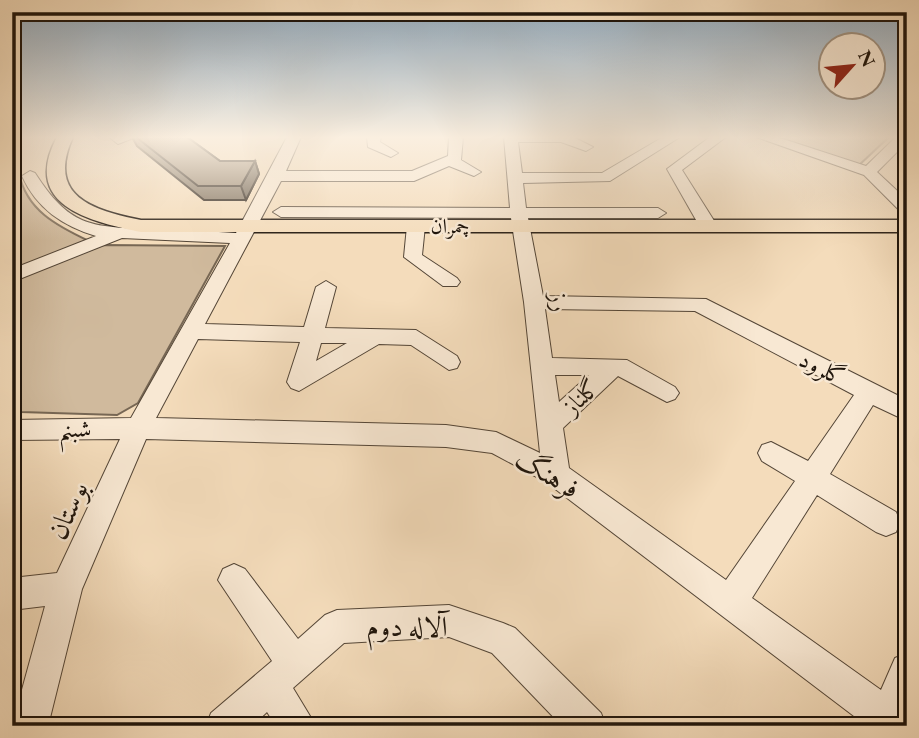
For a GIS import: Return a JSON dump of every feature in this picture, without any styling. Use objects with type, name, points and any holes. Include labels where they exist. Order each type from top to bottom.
[{"type":"main road","name":"چمران","points":[[54,171],[63,192],[85,210],[110,220],[141,226],[244,232],[520,219],[709,227],[907,226]]},
{"type":"street","name":"بوستان","points":[[29,726],[66,588],[138,428],[278,171]]},
{"type":"street","points":[[276,176],[414,176],[424,171]]},
{"type":"street","name":"رز","points":[[516,171],[520,219],[534,302],[556,474]]},
{"type":"street","points":[[517,178],[605,178],[616,171]]},
{"type":"street","points":[[665,171],[671,174],[709,227]]},
{"type":"street","points":[[869,172],[907,209]]},
{"type":"street","points":[[30,176],[35,192],[48,204],[95,232],[116,235],[244,232]]},
{"type":"street","points":[[281,212],[520,219],[658,213]]},
{"type":"street","points":[[416,226],[413,257],[450,282]]},
{"type":"street","points":[[12,276],[116,235]]},
{"type":"street","points":[[326,287],[299,382],[373,338]]},
{"type":"street","name":"گلرود","points":[[534,302],[699,304],[869,392],[731,601]]},
{"type":"street","points":[[192,331],[311,337],[416,338],[449,362]]},
{"type":"street","name":"گلناز","points":[[542,366],[627,368],[667,393]]},
{"type":"street","name":"گلناز","points":[[550,425],[612,368]]},
{"type":"street","points":[[869,392],[907,411]]},
{"type":"street","name":"شبنم","points":[[12,430],[138,428]]},
{"type":"street","name":"فرهنگ","points":[[138,428],[446,436],[496,443],[556,474],[731,601],[892,723]]},
{"type":"street","points":[[12,446],[44,429]]},
{"type":"street","points":[[771,453],[886,522]]},
{"type":"street","points":[[234,580],[283,675],[298,726]]},
{"type":"street","points":[[12,594],[66,588]]},
{"type":"street","name":"آلاله دوم","points":[[225,726],[337,627],[449,621],[503,640],[588,726]]},
{"type":"street","points":[[892,723],[907,670]]},
{"type":"shaded area","points":[[19,173],[28,197],[36,207],[55,223],[89,241],[12,271],[12,175]]},
{"type":"shaded area","points":[[103,245],[225,246],[138,403],[117,415],[21,412],[12,394],[12,281]]},
{"type":"building","points":[[180,171],[249,171],[241,186],[198,186]]}]
